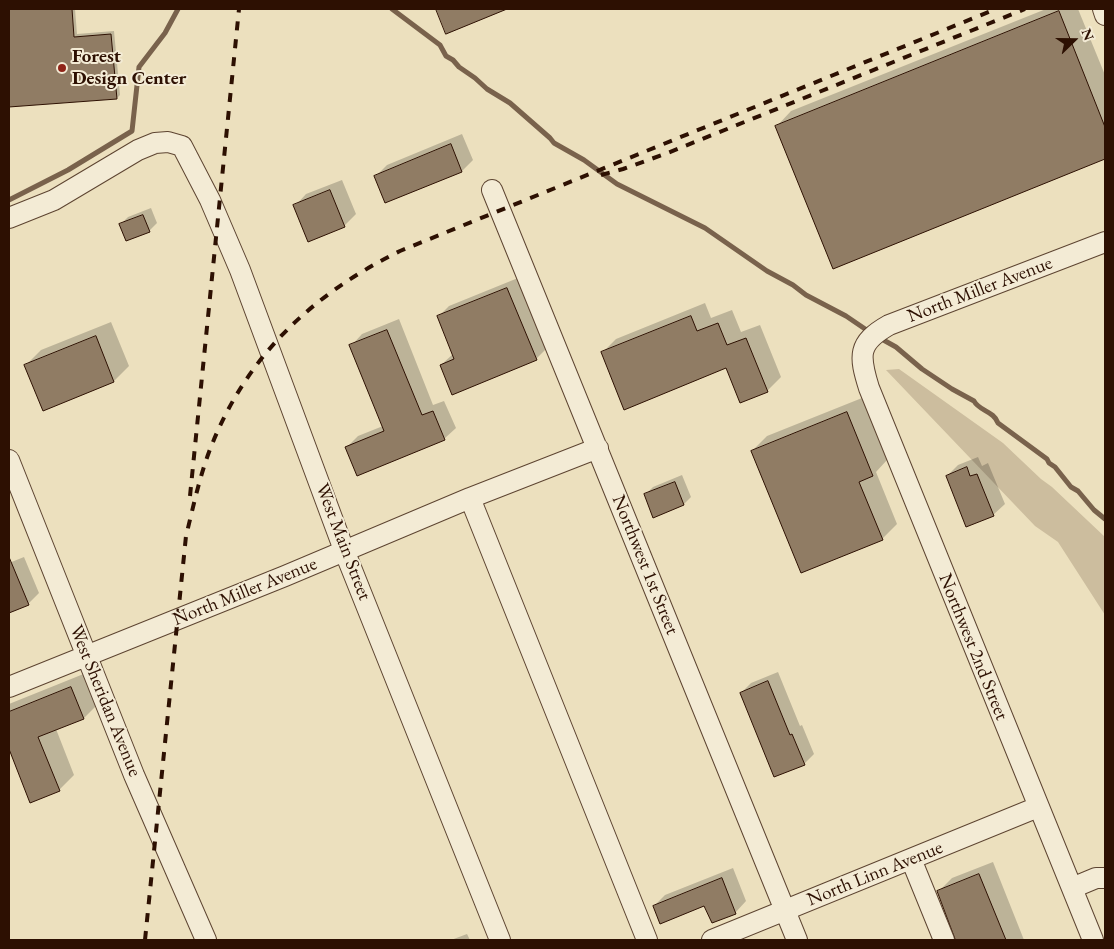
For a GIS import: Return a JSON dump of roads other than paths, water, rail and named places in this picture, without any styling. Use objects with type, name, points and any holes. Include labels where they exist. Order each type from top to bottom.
[{"type":"street","points":[[1103,9],[1105,15]]},
{"type":"street","name":"West Main Street","points":[[9,218],[54,200],[138,150],[155,143],[168,142],[182,146],[210,200],[240,270],[344,550],[500,940]]},
{"type":"street","name":"Northwest 1st Street","points":[[492,190],[797,940]]},
{"type":"street","name":"North Miller Avenue","points":[[866,345],[889,325],[1105,242]]},
{"type":"street","name":"Northwest 2nd Street","points":[[866,345],[862,359],[869,388],[1093,940]]},
{"type":"street","name":"North Miller Avenue","points":[[9,687],[285,576],[470,498],[598,448]]},
{"type":"street","name":"West Sheridan Avenue","points":[[9,460],[134,775],[206,940]]},
{"type":"street","points":[[470,498],[647,940]]},
{"type":"street","name":"North Linn Avenue","points":[[712,940],[1038,807]]},
{"type":"street","points":[[911,859],[944,940]]},
{"type":"street","points":[[1072,888],[1096,878],[1105,878]]},
{"type":"waterway","points":[[9,200],[68,170],[132,131],[139,67],[165,33],[178,9]]},
{"type":"waterway","points":[[392,9],[440,45],[446,56],[487,89],[510,103],[554,143],[584,160],[617,184],[705,228],[767,271],[793,285],[806,295],[846,316],[871,333]]},
{"type":"waterway","points":[[878,337],[896,347],[922,369],[974,401],[979,407],[993,416],[998,423],[1047,459],[1071,487],[1078,491],[1094,510],[1105,519]]},
{"type":"railway","points":[[190,496],[239,9]]},
{"type":"railway","points":[[145,940],[186,536],[205,462],[224,418],[262,358],[285,332],[310,309],[338,288],[368,268],[400,251],[996,9]]},
{"type":"railway","points":[[601,175],[665,154],[1025,9]]},
{"type":"place","name":"Forest Design Center","points":[[62,68]]}]
